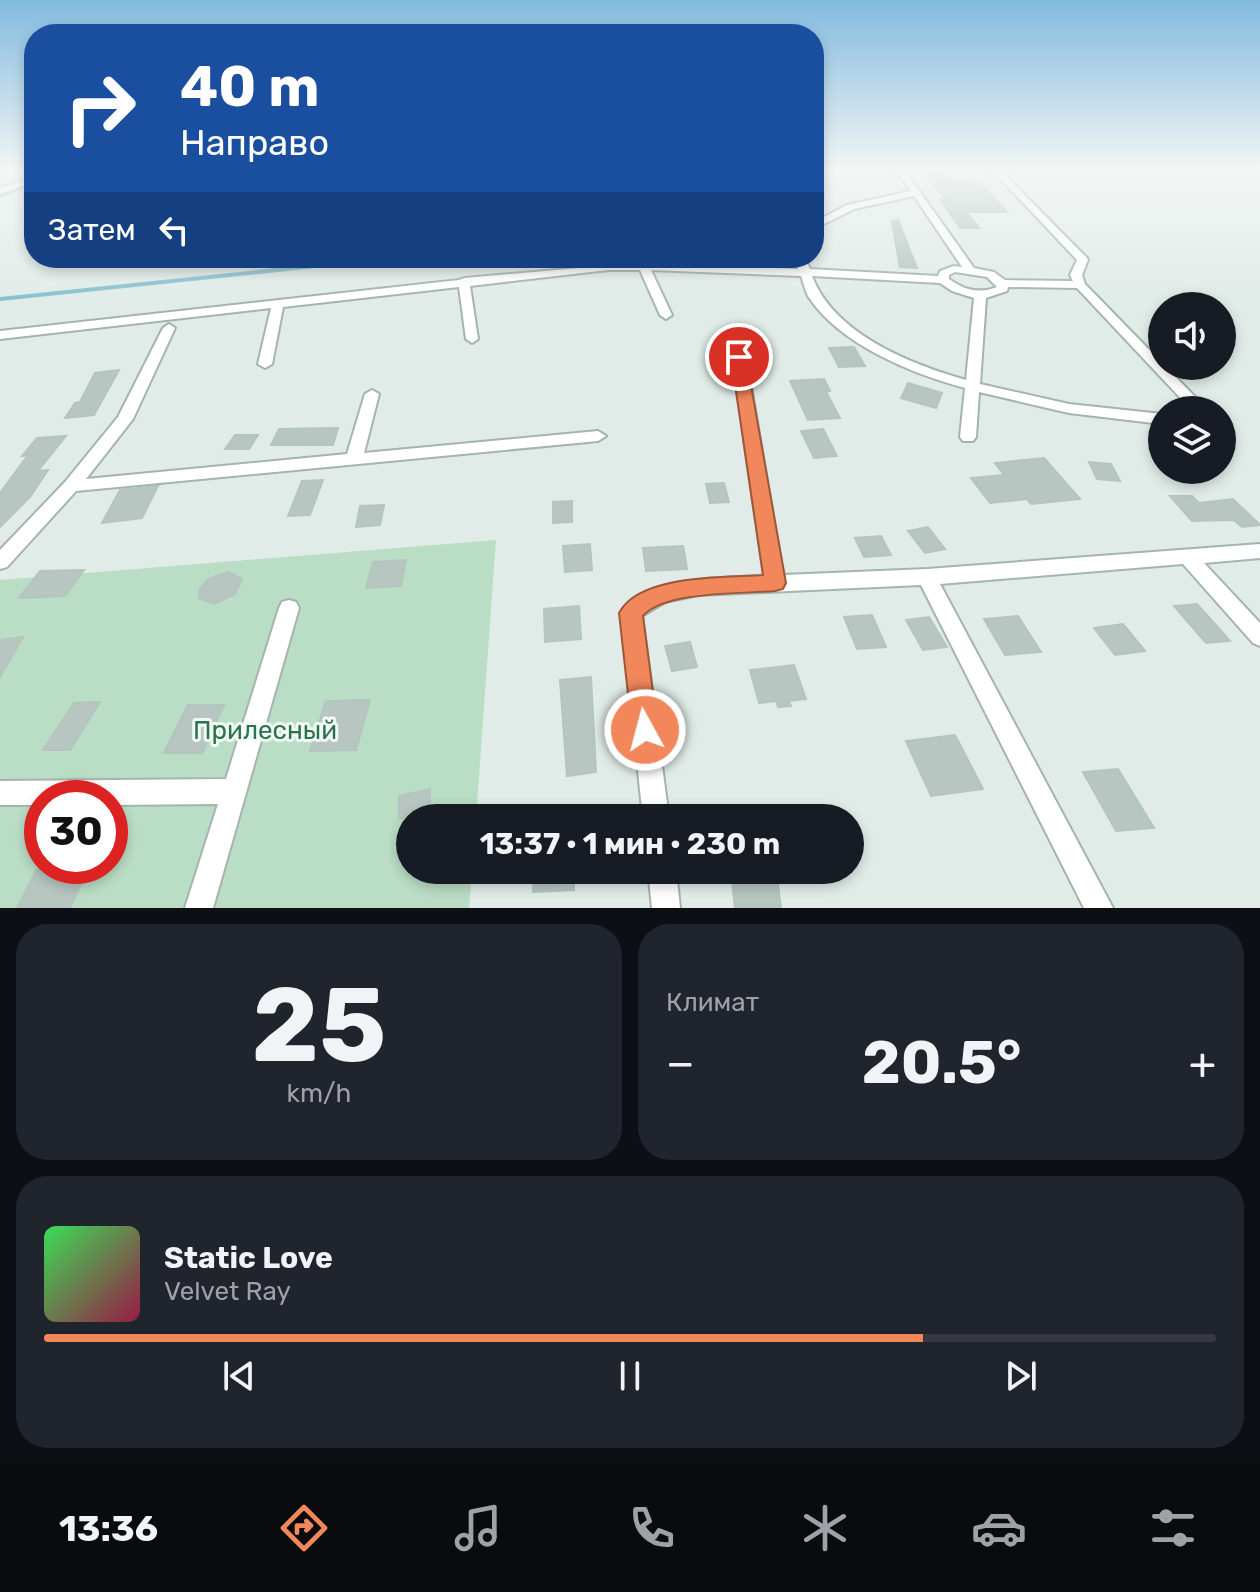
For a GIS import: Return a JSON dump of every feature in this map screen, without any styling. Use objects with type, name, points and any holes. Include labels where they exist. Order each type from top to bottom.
[{"type":"street","points":[[931,213],[969,269]]},
{"type":"street","points":[[1038,213],[1083,260],[1076,275],[1080,285],[1186,396]]},
{"type":"street","points":[[824,267],[943,280],[963,292],[980,295],[994,294],[1003,289],[1002,283]]},
{"type":"street","points":[[0,335],[585,268]]},
{"type":"street","points":[[644,268],[666,315]]},
{"type":"street","points":[[802,268],[816,298],[843,327],[884,352],[972,388],[1097,415],[1148,418]]},
{"type":"street","points":[[943,280],[944,273],[969,269],[990,274],[1002,283],[1080,285]]},
{"type":"street","points":[[464,281],[472,339]]},
{"type":"street","points":[[968,437],[980,295]]},
{"type":"street","points":[[265,364],[278,303]]},
{"type":"street","points":[[0,562],[71,486],[125,419],[169,328]]},
{"type":"street","points":[[0,347],[20,333]]},
{"type":"street","points":[[739,357],[775,583]]},
{"type":"street","points":[[354,459],[372,394]]},
{"type":"street","points":[[71,486],[598,436]]},
{"type":"street","points":[[654,804],[631,613],[642,601],[673,591],[927,577],[1260,551]]},
{"type":"street","points":[[1188,557],[1260,637]]},
{"type":"street","points":[[927,577],[1099,908]]},
{"type":"street","points":[[199,908],[289,608]]},
{"type":"street","points":[[0,793],[235,791]]},
{"type":"street","points":[[663,884],[666,908]]},
{"type":"green space","name":"Прилесный","points":[[496,540],[477,804],[396,804],[396,884],[471,884],[469,908],[0,908],[0,580]]},
{"type":"building","points":[[950,213],[967,213],[979,228],[960,228]]},
{"type":"building","points":[[898,220],[917,268],[900,267],[892,222]]},
{"type":"building","points":[[854,347],[865,366],[839,367],[829,348]]},
{"type":"building","points":[[119,370],[94,415],[65,418],[75,403],[80,402],[95,373]]},
{"type":"building","points":[[824,379],[830,391],[826,392],[840,418],[808,420],[790,381]]},
{"type":"building","points":[[908,383],[942,393],[936,408],[901,398]]},
{"type":"building","points":[[338,428],[333,445],[271,445],[279,429]]},
{"type":"building","points":[[823,429],[837,456],[814,458],[801,431]]},
{"type":"building","points":[[235,435],[258,435],[249,449],[225,449]]},
{"type":"building","points":[[66,436],[38,471],[48,470],[30,497],[0,527],[0,493],[28,455],[22,456],[37,438]]},
{"type":"building","points":[[1044,458],[1080,499],[1031,504],[1027,499],[990,503],[971,478],[1004,475],[995,463]]},
{"type":"building","points":[[1089,462],[1111,464],[1120,481],[1097,479]]},
{"type":"building","points":[[323,480],[310,515],[288,516],[302,481]]},
{"type":"building","points":[[724,483],[729,502],[710,503],[706,484]]},
{"type":"building","points":[[158,486],[142,518],[102,523],[120,490]]},
{"type":"building","points":[[1170,496],[1192,496],[1199,503],[1233,499],[1260,525],[1242,527],[1234,520],[1192,521]]},
{"type":"building","points":[[572,501],[572,522],[553,523],[553,502]]},
{"type":"building","points":[[384,505],[380,525],[356,527],[360,506]]},
{"type":"building","points":[[928,527],[945,549],[925,553],[908,531]]},
{"type":"building","points":[[881,536],[891,555],[864,557],[855,538]]},
{"type":"building","points":[[590,544],[592,570],[565,572],[563,546]]},
{"type":"building","points":[[683,546],[687,569],[646,571],[643,548]]},
{"type":"building","points":[[406,560],[401,586],[366,588],[373,562]]},
{"type":"building","points":[[84,570],[65,596],[19,598],[40,571]]},
{"type":"building","points":[[228,572],[242,579],[235,594],[214,604],[199,598],[200,589],[208,579]]},
{"type":"building","points":[[1197,604],[1230,641],[1206,643],[1174,606]]},
{"type":"building","points":[[579,606],[581,639],[545,642],[544,609]]},
{"type":"building","points":[[872,615],[886,647],[857,649],[844,617]]},
{"type":"building","points":[[1018,616],[1041,652],[1005,655],[984,619]]},
{"type":"building","points":[[929,617],[947,647],[923,650],[906,620]]},
{"type":"building","points":[[1123,624],[1145,651],[1115,655],[1094,628]]},
{"type":"building","points":[[23,637],[0,677],[0,640]]},
{"type":"building","points":[[690,642],[697,667],[672,671],[665,646]]},
{"type":"building","points":[[794,665],[806,699],[789,701],[791,706],[778,707],[776,701],[759,703],[750,670]]},
{"type":"building","points":[[591,677],[596,772],[567,776],[560,680]]},
{"type":"building","points":[[370,700],[356,750],[310,751],[326,701]]},
{"type":"building","points":[[100,702],[70,750],[43,750],[74,703]]},
{"type":"building","points":[[188,705],[224,705],[202,753],[164,753]]},
{"type":"building","points":[[955,735],[983,789],[931,796],[906,741]]},
{"type":"building","points":[[1118,769],[1154,828],[1116,831],[1083,772]]},
{"type":"building","points":[[430,789],[430,804],[399,804],[399,796]]},
{"type":"building","points":[[29,884],[81,884],[70,908],[17,908]]},
{"type":"building","points":[[533,884],[574,884],[574,890],[533,892]]},
{"type":"building","points":[[732,884],[778,884],[781,908],[735,908]]},
{"type":"waterway","points":[[0,299],[296,268]]},
{"type":"route","points":[[645,730],[631,613],[642,601],[673,591],[775,583],[739,357]]}]
